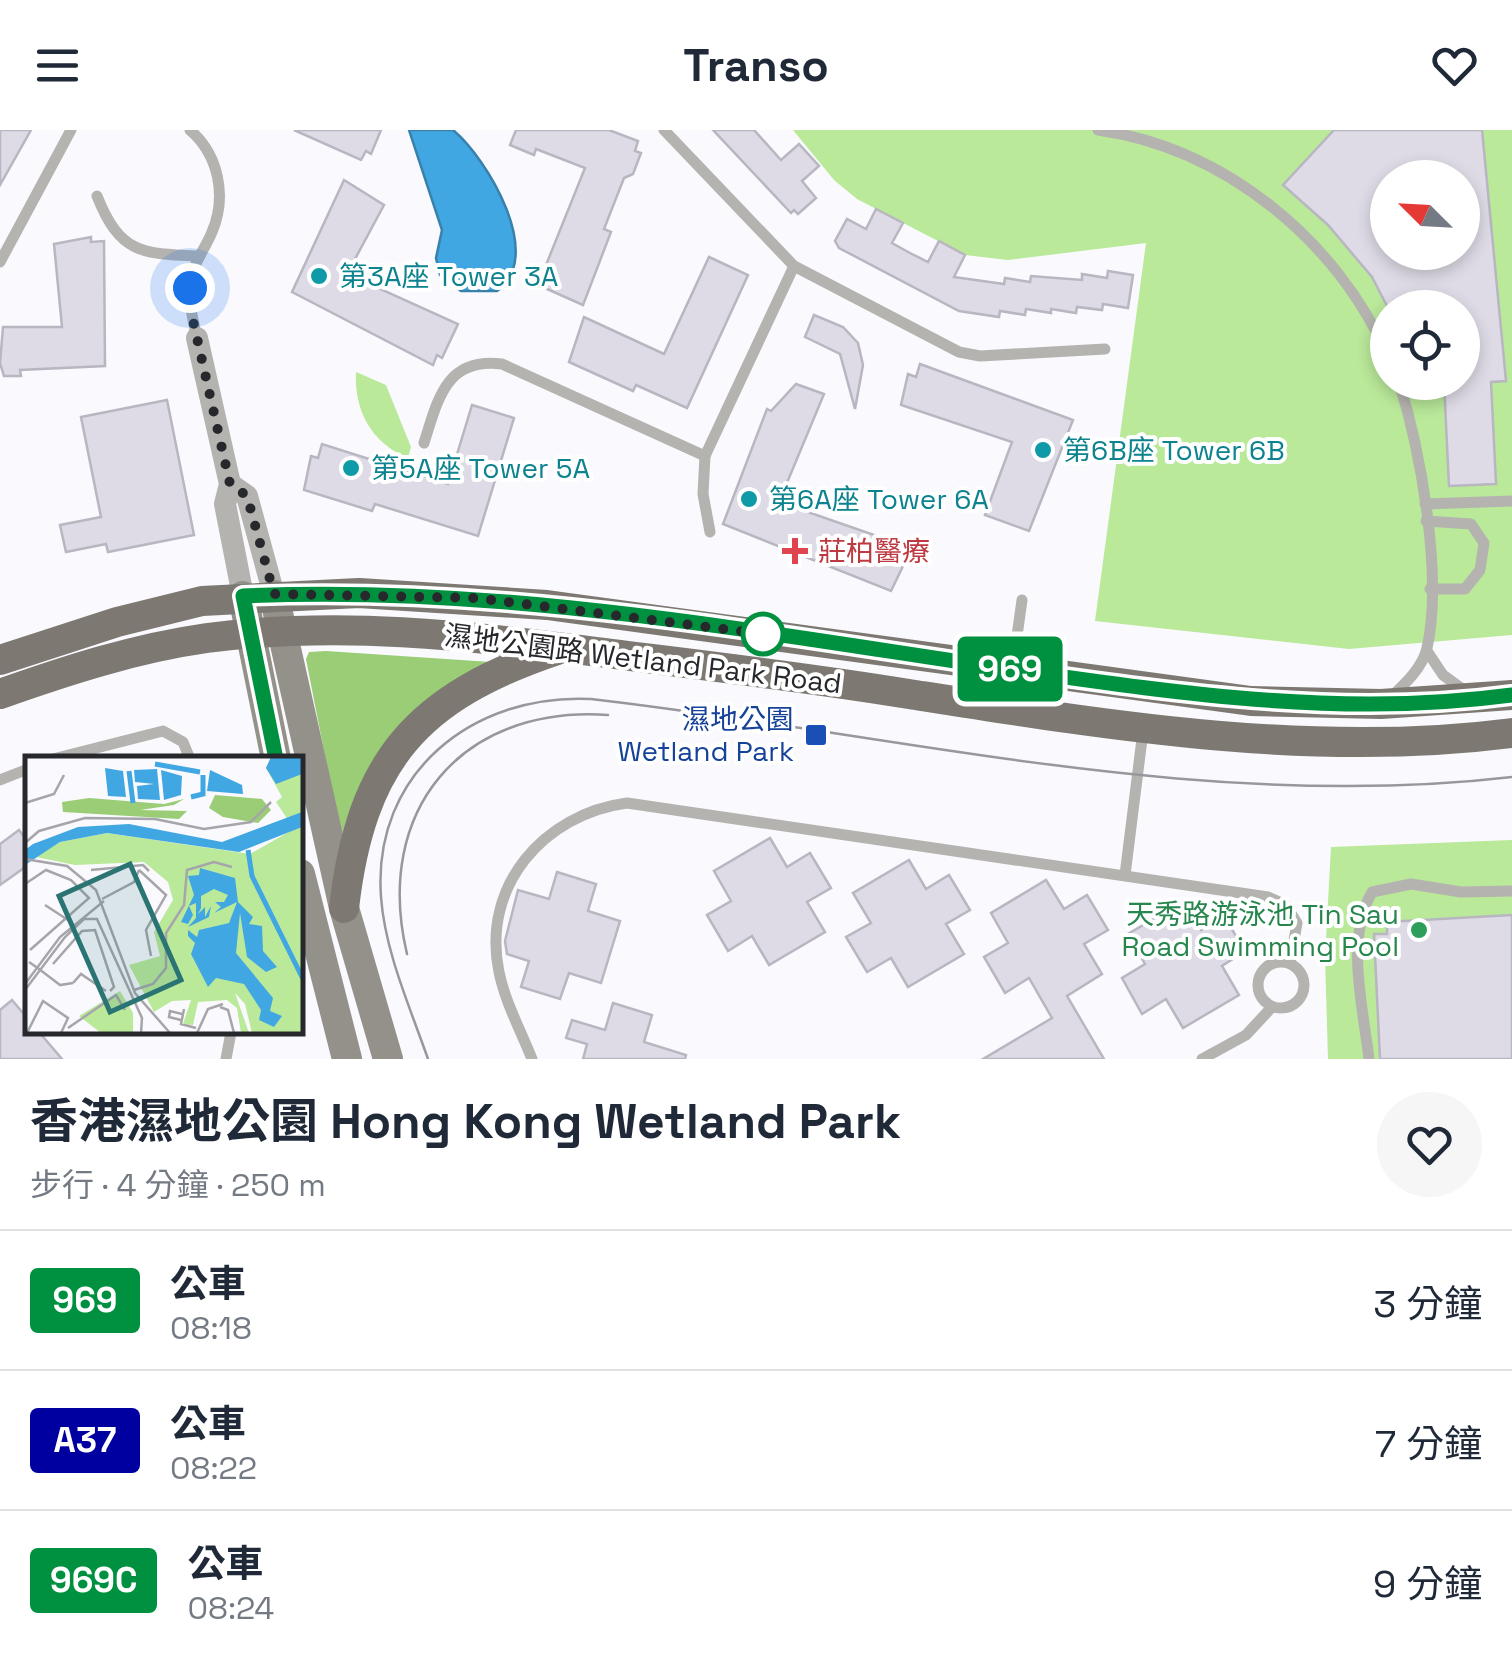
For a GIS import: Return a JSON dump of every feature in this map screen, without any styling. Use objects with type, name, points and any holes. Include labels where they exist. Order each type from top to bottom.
[{"type":"main road","name":"濕地公園路 Wetland Park Road","points":[[0,660],[162,610],[274,594],[500,600],[1251,700],[1380,704],[1497,697]]},
{"type":"main road","points":[[274,594],[344,908],[388,1059]]},
{"type":"main road","points":[[243,596],[275,756]]},
{"type":"main road","name":"濕地公園路 Wetland Park Road","points":[[0,694],[118,656],[251,634],[434,632],[1144,726],[1310,742],[1512,733]]},
{"type":"main road","points":[[344,908],[360,823],[382,771],[397,749],[434,712],[478,681],[565,648]]},
{"type":"main road","points":[[302,882],[345,1057]]},
{"type":"street","points":[[197,338],[230,484],[225,504],[243,596]]},
{"type":"street","points":[[230,484],[247,496],[274,594]]},
{"type":"lane","points":[[0,262],[71,130]]},
{"type":"lane","points":[[190,130],[208,151],[219,184],[217,218],[190,288],[197,338]]},
{"type":"lane","points":[[664,130],[794,266],[970,355],[1105,349]]},
{"type":"lane","points":[[1098,130],[1134,135],[1178,150],[1240,184],[1274,209],[1335,269],[1370,326]]},
{"type":"lane","points":[[97,196],[120,240],[136,250],[200,256]]},
{"type":"lane","points":[[710,532],[703,494],[705,456],[794,266]]},
{"type":"lane","points":[[424,443],[442,389],[452,374],[489,362],[502,364],[705,456]]},
{"type":"lane","points":[[1380,704],[1406,682],[1427,651],[1430,589],[1425,504],[1404,400]]},
{"type":"lane","points":[[1425,504],[1512,502]]},
{"type":"lane","points":[[1426,521],[1471,524],[1484,543],[1480,570],[1465,589],[1430,589]]},
{"type":"lane","points":[[1012,669],[1022,600]]},
{"type":"lane","points":[[1427,651],[1453,684],[1497,697]]},
{"type":"lane","points":[[1124,875],[1144,726]]},
{"type":"lane","points":[[65,756],[163,731],[184,742],[189,756]]},
{"type":"lane","points":[[0,780],[25,770]]},
{"type":"lane","points":[[532,1059],[498,970],[500,911],[514,874],[538,843],[588,811],[646,802],[1278,900],[1298,923],[1290,963]]},
{"type":"lane","points":[[1369,1059],[1358,944],[1360,912],[1372,892],[1410,884],[1462,892],[1512,890]]},
{"type":"lane","points":[[1290,963],[1302,974],[1301,998],[1288,1008],[1272,1007],[1260,996],[1258,980],[1267,966],[1290,963]]},
{"type":"lane","points":[[1202,1059],[1246,1035],[1272,1007]]},
{"type":"lane","points":[[226,1059],[231,1034]]},
{"type":"green space","points":[[793,130],[1512,130],[1512,635],[1349,649],[1095,621],[1146,243],[1008,260],[965,255],[857,199],[834,180]]},
{"type":"green space","points":[[356,372],[386,385],[411,447],[408,458],[384,444],[367,424],[358,399]]},
{"type":"green space","points":[[309,652],[491,662],[437,692],[395,732],[363,781],[341,838],[306,659]]},
{"type":"green space","name":"天秀路游泳池 Tin Sau Road Swimming Pool","points":[[1512,840],[1512,1059],[1328,1059],[1325,957],[1331,847]]},
{"type":"water","points":[[409,130],[453,130],[495,184],[514,232],[516,255],[511,275],[497,291],[461,291],[440,275],[436,258],[442,230]]},
{"type":"building","points":[[0,130],[31,130],[0,185]]},
{"type":"building","points":[[294,130],[381,130],[371,154],[366,151],[361,160]]},
{"type":"building","points":[[516,130],[609,130],[638,141],[635,151],[641,153],[633,174],[624,178],[604,229],[611,232],[583,305],[538,285],[585,168],[536,149],[534,155],[510,145]]},
{"type":"building","points":[[713,130],[754,130],[781,160],[799,144],[819,166],[802,181],[816,198],[798,214],[794,210],[791,213]]},
{"type":"building","points":[[1334,130],[1482,130],[1506,381],[1491,382],[1496,484],[1449,486],[1445,400],[1480,400],[1480,290],[1379,290],[1328,225],[1283,185]]},
{"type":"building","name":"第3A座 Tower 3A","points":[[344,180],[384,205],[347,274],[458,324],[442,358],[437,355],[433,365],[292,292]]},
{"type":"building","points":[[876,209],[903,223],[892,243],[910,253],[928,262],[939,241],[965,255],[954,277],[1004,284],[1005,278],[1030,282],[1031,276],[1082,280],[1082,274],[1107,278],[1108,271],[1133,275],[1128,308],[1103,304],[1102,310],[1077,307],[1076,313],[1026,309],[1025,315],[1000,311],[999,317],[959,311],[839,248],[835,241],[847,219],[866,229]]},
{"type":"building","points":[[91,237],[91,242],[104,241],[105,366],[20,370],[21,376],[4,376],[0,363],[3,327],[62,327],[54,244]]},
{"type":"building","points":[[709,257],[748,275],[687,408],[636,385],[633,391],[569,362],[584,317],[664,354]]},
{"type":"building","points":[[814,315],[843,327],[858,343],[863,365],[855,409],[840,354],[805,337]]},
{"type":"building","name":"第6B座 Tower 6B","points":[[920,364],[1073,420],[1029,531],[985,515],[1012,442],[901,405],[908,374],[916,377]]},
{"type":"building","name":"第6A座 Tower 6A","points":[[796,384],[824,394],[779,502],[903,545],[898,560],[905,562],[891,591],[723,524],[767,409],[771,411]]},
{"type":"building","points":[[167,400],[194,535],[108,552],[106,544],[66,552],[60,525],[101,517],[81,417]]},
{"type":"building","name":"第5A座 Tower 5A","points":[[472,405],[514,418],[478,536],[375,504],[372,511],[304,490],[311,456],[318,458],[322,444],[448,484]]},
{"type":"building","points":[[19,830],[25,838],[25,867],[0,885],[0,844]]},
{"type":"building","points":[[770,838],[787,867],[810,853],[831,888],[807,902],[825,932],[769,965],[752,936],[728,951],[707,915],[731,901],[714,871]]},
{"type":"building","points":[[909,860],[926,889],[949,875],[970,910],[946,924],[964,954],[908,987],[891,958],[867,972],[846,937],[871,923],[853,893]]},
{"type":"building","points":[[557,872],[596,884],[588,911],[620,921],[601,983],[569,973],[560,999],[521,987],[529,961],[507,954],[505,941],[518,890],[549,899]]},
{"type":"building","points":[[1046,880],[1064,909],[1087,895],[1108,930],[1084,944],[1102,974],[1067,996],[1104,1059],[983,1059],[1052,1018],[1029,978],[1005,993],[984,957],[1008,943],[991,913]]},
{"type":"building","points":[[1184,901],[1201,930],[1224,916],[1245,951],[1222,966],[1239,995],[1183,1028],[1166,999],[1142,1014],[1122,978],[1145,964],[1128,934]]},
{"type":"building","points":[[1512,915],[1512,1059],[1380,1059],[1374,934],[1387,934],[1387,922]]},
{"type":"building","points":[[12,1000],[25,1015],[25,1034],[41,1034],[62,1059],[0,1059],[0,1010]]},
{"type":"building","points":[[613,1003],[652,1015],[644,1042],[686,1055],[685,1059],[583,1059],[587,1044],[566,1038],[572,1020],[605,1030]]},
{"type":"tram line","points":[[428,1059],[399,979],[383,918],[383,853],[393,813],[412,778],[438,749],[470,726],[507,710],[548,701],[591,699],[1050,765],[1281,785],[1396,785],[1512,777]]},
{"type":"tram line","points":[[407,954],[400,902],[403,855],[417,813],[440,777],[471,749],[510,728],[556,717],[608,715]]},
{"type":"bus line","name":"969","points":[[275,756],[243,596],[359,593],[500,600],[1251,700],[1406,703],[1512,695]]},
{"type":"place","name":"第3A座 Tower 3A","points":[[319,276]]},
{"type":"place","name":"第6B座 Tower 6B","points":[[1043,450]]},
{"type":"place","name":"第5A座 Tower 5A","points":[[351,468]]},
{"type":"place","name":"第6A座 Tower 6A","points":[[749,499]]},
{"type":"place","name":"莊柏醫療","points":[[795,551]]},
{"type":"place","name":"濕地公園 Wetland Park","points":[[816,735]]},
{"type":"place","name":"天秀路游泳池 Tin Sau Road Swimming Pool","points":[[1419,930]]},
{"type":"route","points":[[190,288],[192,316],[230,484],[247,496],[274,594],[452,596],[763,634]]}]
